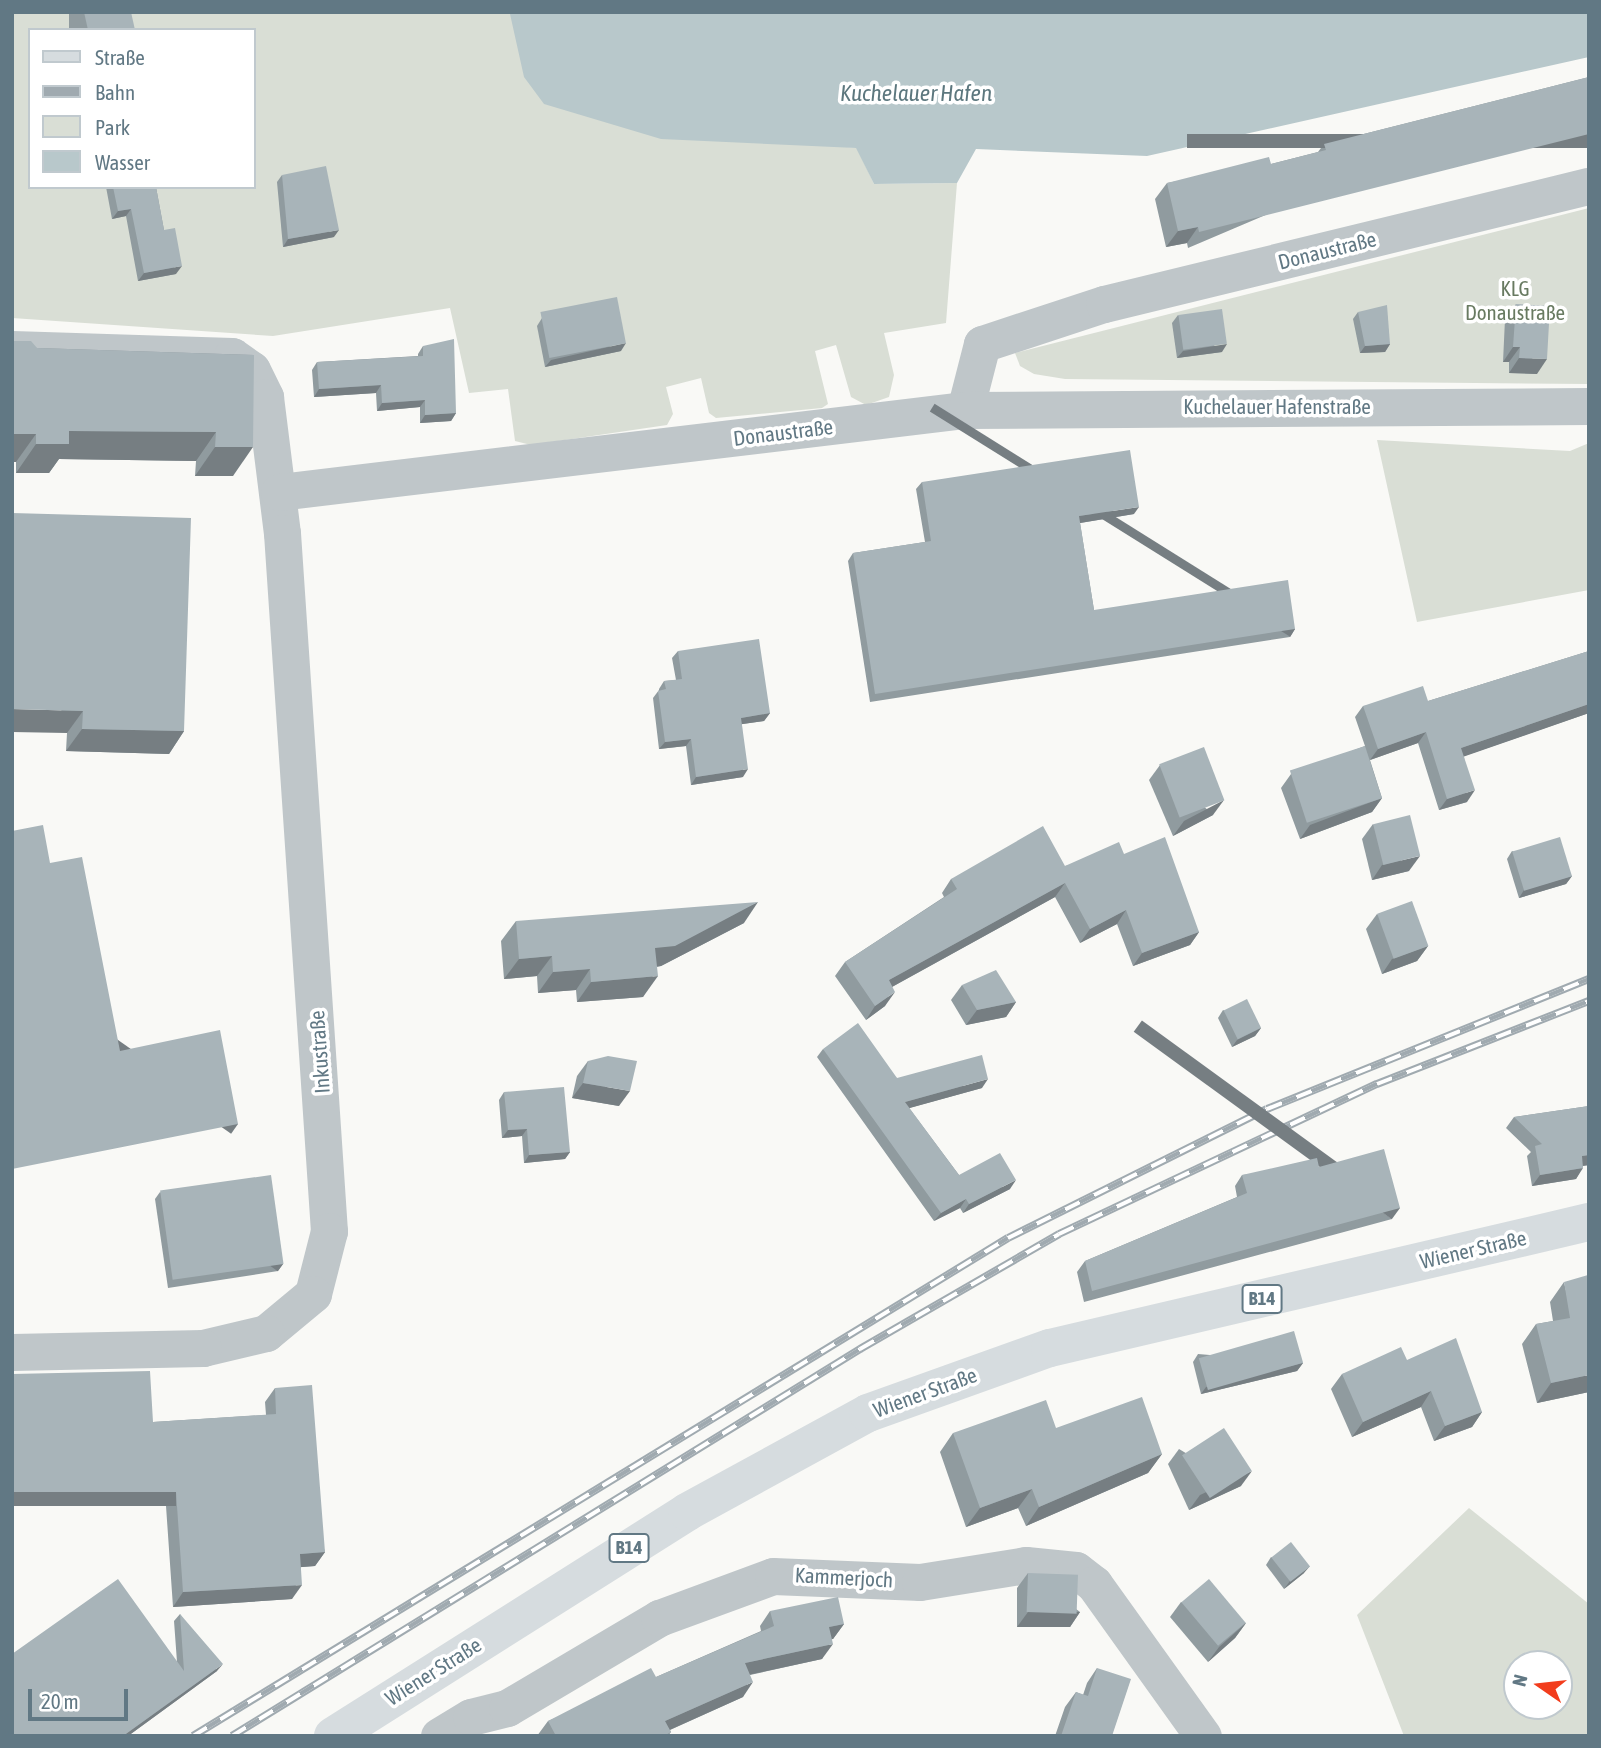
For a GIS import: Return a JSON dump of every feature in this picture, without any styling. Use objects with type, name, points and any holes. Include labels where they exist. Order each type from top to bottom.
[{"type":"main road","name":"Wiener Straße","points":[[333,1736],[687,1513],[868,1413],[1051,1348],[1589,1222]]},
{"type":"street","name":"Donaustraße","points":[[279,492],[965,410],[982,344],[1104,304],[1589,186]]},
{"type":"street","points":[[12,349],[194,352],[241,360],[265,397],[279,492]]},
{"type":"street","name":"Kuchelauer Hafenstraße","points":[[965,410],[1589,406]]},
{"type":"street","name":"Inkustraße","points":[[12,1352],[232,1344],[293,1316],[323,1271],[327,1158],[279,492]]},
{"type":"street","name":"Kammerjoch","points":[[439,1736],[471,1717],[507,1708],[659,1618],[772,1576],[920,1582],[1027,1564],[1076,1570],[1094,1584],[1203,1736]]},
{"type":"green space","points":[[12,12],[511,12],[827,145],[857,148],[874,184],[957,183],[946,323],[884,333],[894,375],[889,397],[866,405],[851,397],[836,345],[815,351],[828,404],[822,408],[716,418],[709,413],[701,378],[666,387],[673,414],[667,425],[531,445],[515,441],[508,389],[469,393],[450,308],[273,336],[12,318]]},
{"type":"green space","name":"KLG Donaustraße","points":[[1589,208],[1589,384],[1065,379],[1034,374],[1020,366],[1015,353]]},
{"type":"green space","points":[[1377,440],[1570,451],[1589,443],[1589,590],[1417,622]]},
{"type":"green space","points":[[1469,1508],[1589,1604],[1589,1736],[1404,1736],[1357,1615]]},
{"type":"water","name":"Kuchelauer Hafen","points":[[1589,12],[1589,57],[1147,156],[976,149],[957,183],[874,184],[856,148],[661,139],[544,104],[524,77],[510,14]]},
{"type":"building","points":[[84,12],[131,12],[135,28],[88,28]]},
{"type":"building","points":[[1589,77],[1589,134],[1199,232],[1198,227],[1178,231],[1167,183],[1269,157],[1271,164],[1326,150],[1324,144]]},
{"type":"building","points":[[326,166],[339,230],[288,239],[282,175]]},
{"type":"building","points":[[113,189],[156,189],[164,230],[175,228],[182,266],[144,273],[131,209],[118,211]]},
{"type":"building","points":[[617,297],[626,343],[549,358],[540,312]]},
{"type":"building","points":[[1516,304],[1550,306],[1547,359],[1519,358],[1520,347],[1513,347]]},
{"type":"building","points":[[1387,305],[1390,344],[1365,346],[1358,312]]},
{"type":"building","points":[[1222,309],[1227,344],[1183,350],[1178,315]]},
{"type":"building","points":[[454,339],[456,413],[425,415],[425,400],[382,403],[381,385],[319,389],[317,362],[423,356],[423,346]]},
{"type":"building","points":[[12,341],[31,341],[37,348],[254,355],[253,447],[215,447],[216,432],[69,431],[69,444],[36,444],[36,434],[12,434]]},
{"type":"building","points":[[1130,450],[1139,507],[1079,516],[1094,610],[1288,580],[1295,629],[875,694],[853,553],[931,541],[922,482]]},
{"type":"building","points":[[12,513],[191,518],[184,731],[82,729],[83,711],[12,709]]},
{"type":"building","points":[[759,639],[770,713],[741,718],[748,769],[696,777],[691,739],[665,742],[658,691],[666,689],[664,681],[682,679],[678,651]]},
{"type":"building","points":[[1589,651],[1589,704],[1461,748],[1475,790],[1447,799],[1426,732],[1378,749],[1363,706],[1423,686],[1428,701]]},
{"type":"building","points":[[1365,746],[1382,798],[1307,823],[1290,770]]},
{"type":"building","points":[[1204,747],[1224,800],[1180,817],[1159,764]]},
{"type":"building","points":[[1410,815],[1420,856],[1383,865],[1373,824]]},
{"type":"building","points":[[43,825],[50,863],[82,857],[120,1051],[220,1030],[238,1124],[12,1169],[12,831]]},
{"type":"building","points":[[1043,826],[1065,866],[1119,842],[1124,854],[1165,837],[1199,932],[1142,953],[1126,910],[1090,929],[1065,883],[889,980],[895,992],[875,1006],[845,962],[957,889],[951,879]]},
{"type":"building","points":[[1560,837],[1572,876],[1524,891],[1512,852]]},
{"type":"building","points":[[1412,901],[1428,946],[1394,959],[1377,914]]},
{"type":"building","points":[[758,902],[675,946],[655,948],[658,976],[591,982],[590,969],[553,972],[552,956],[519,959],[516,921]]},
{"type":"building","points":[[996,970],[1016,1002],[977,1010],[962,985]]},
{"type":"building","points":[[1247,999],[1261,1028],[1238,1039],[1224,1010]]},
{"type":"building","points":[[858,1023],[897,1078],[982,1055],[988,1079],[905,1102],[959,1175],[1000,1153],[1016,1180],[969,1204],[966,1199],[941,1213],[823,1049]]},
{"type":"building","points":[[608,1056],[637,1061],[630,1091],[583,1083],[588,1061]]},
{"type":"building","points":[[564,1087],[570,1152],[529,1155],[527,1129],[508,1130],[504,1092]]},
{"type":"building","points":[[1589,1106],[1589,1155],[1582,1156],[1583,1168],[1540,1175],[1535,1146],[1542,1144],[1514,1117]]},
{"type":"building","points":[[1384,1149],[1400,1208],[1092,1291],[1085,1261],[1247,1193],[1242,1175],[1317,1158],[1319,1167]]},
{"type":"building","points":[[271,1175],[284,1264],[173,1280],[160,1191]]},
{"type":"building","points":[[1588,1275],[1589,1375],[1551,1383],[1536,1324],[1570,1318],[1564,1282]]},
{"type":"building","points":[[1294,1331],[1303,1363],[1208,1390],[1199,1358]]},
{"type":"building","points":[[1456,1338],[1482,1412],[1445,1426],[1431,1391],[1363,1422],[1342,1374],[1401,1347],[1407,1360]]},
{"type":"building","points":[[150,1371],[153,1422],[276,1414],[275,1388],[312,1385],[325,1552],[300,1554],[302,1585],[183,1592],[176,1492],[12,1492],[12,1374]]},
{"type":"building","points":[[1142,1397],[1162,1454],[1039,1507],[1032,1489],[980,1508],[953,1433],[1046,1400],[1056,1428]]},
{"type":"building","points":[[1224,1428],[1252,1471],[1210,1498],[1182,1455]]},
{"type":"building","points":[[1291,1542],[1310,1566],[1290,1582],[1271,1557]]},
{"type":"building","points":[[1028,1573],[1078,1575],[1077,1614],[1027,1612]]},
{"type":"building","points":[[118,1579],[184,1671],[180,1614],[223,1664],[123,1736],[13,1736],[12,1654]]},
{"type":"building","points":[[1209,1579],[1246,1623],[1218,1646],[1181,1602]]},
{"type":"building","points":[[838,1597],[844,1624],[829,1627],[833,1644],[745,1663],[753,1682],[665,1721],[671,1732],[664,1736],[556,1736],[548,1721],[651,1668],[656,1677],[774,1626],[770,1611]]},
{"type":"building","points":[[1097,1668],[1131,1679],[1112,1736],[1061,1736],[1076,1692],[1088,1696]]},
{"type":"railway","points":[[193,1736],[1008,1238],[1267,1109],[1589,979]]},
{"type":"railway","points":[[232,1736],[860,1349],[1059,1234],[1377,1084],[1589,1001]]}]
